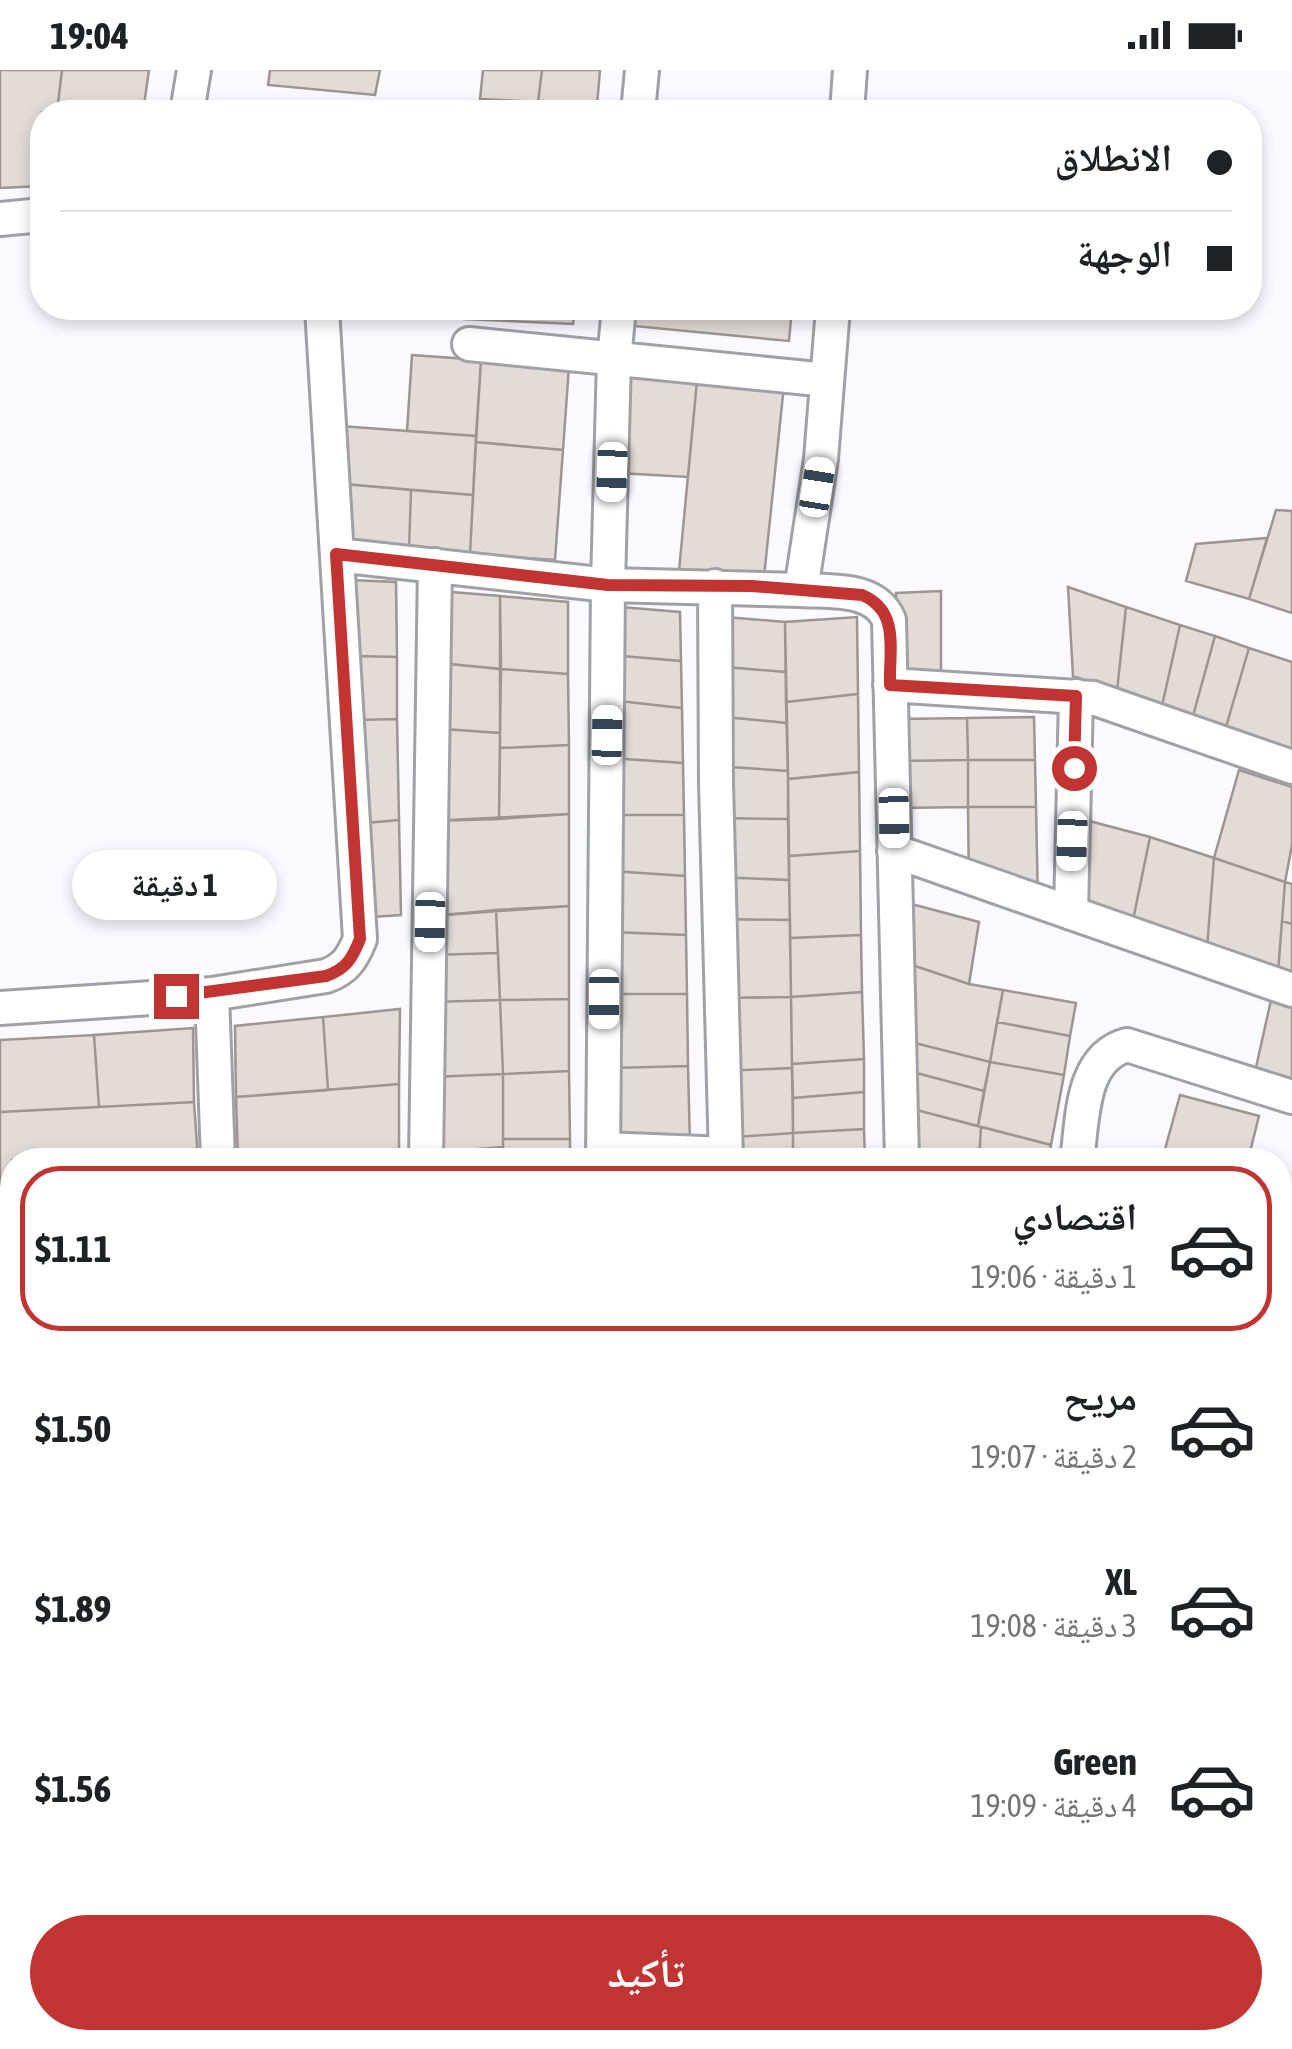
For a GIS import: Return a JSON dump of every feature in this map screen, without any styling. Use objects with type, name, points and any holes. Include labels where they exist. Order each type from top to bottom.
[{"type":"street","points":[[190,100],[194,70]]},
{"type":"street","points":[[639,100],[642,70]]},
{"type":"street","points":[[848,100],[850,70]]},
{"type":"street","points":[[0,219],[30,217]]},
{"type":"street","points":[[0,1008],[212,994],[326,976],[342,970],[353,957],[360,939],[323,320]]},
{"type":"street","points":[[603,1148],[608,585],[618,320]]},
{"type":"street","points":[[801,590],[821,459],[831,320]]},
{"type":"street","points":[[468,344],[827,380]]},
{"type":"street","points":[[336,554],[608,585],[801,590],[862,595],[877,601],[888,620],[902,1148]]},
{"type":"street","points":[[426,1148],[436,565]]},
{"type":"street","points":[[715,586],[726,1148]]},
{"type":"street","points":[[890,685],[1093,698],[1292,767]]},
{"type":"street","points":[[1070,913],[1076,696]]},
{"type":"street","points":[[894,851],[1292,990]]},
{"type":"street","points":[[212,994],[218,1148]]},
{"type":"street","points":[[1079,1148],[1091,1077],[1099,1061],[1112,1049],[1127,1045],[1292,1098]]},
{"type":"building","points":[[0,70],[62,70],[58,100],[30,100],[30,187],[0,188]]},
{"type":"building","points":[[62,70],[149,70],[145,100],[58,100]]},
{"type":"building","points":[[270,70],[380,70],[375,95],[268,85]]},
{"type":"building","points":[[483,70],[542,70],[538,100],[480,99]]},
{"type":"building","points":[[542,70],[600,70],[597,100],[538,100]]},
{"type":"building","points":[[486,320],[574,320],[573,324]]},
{"type":"building","points":[[614,320],[791,320],[789,341],[613,324]]},
{"type":"building","points":[[412,355],[481,360],[476,436],[407,431]]},
{"type":"building","points":[[481,360],[569,366],[563,450],[476,442]]},
{"type":"building","points":[[610,363],[698,370],[688,477],[602,472]]},
{"type":"building","points":[[698,370],[785,376],[764,577],[679,571]]},
{"type":"building","points":[[340,426],[476,436],[473,495],[344,484]]},
{"type":"building","points":[[476,442],[563,450],[555,560],[470,554]]},
{"type":"building","points":[[344,484],[411,490],[409,550],[348,546]]},
{"type":"building","points":[[411,490],[473,495],[470,554],[409,550]]},
{"type":"building","points":[[1276,510],[1292,511],[1292,613],[1249,599]]},
{"type":"building","points":[[1267,538],[1249,599],[1186,581],[1196,544]]},
{"type":"building","points":[[350,580],[396,582],[397,657],[355,656]]},
{"type":"building","points":[[1068,587],[1126,607],[1117,691],[1073,676]]},
{"type":"building","points":[[427,590],[500,596],[501,669],[429,662]]},
{"type":"building","points":[[941,591],[941,674],[897,677],[896,593]]},
{"type":"building","points":[[500,596],[568,602],[568,674],[500,669]]},
{"type":"building","points":[[609,606],[680,612],[681,661],[610,655]]},
{"type":"building","points":[[1126,607],[1180,625],[1162,706],[1117,691]]},
{"type":"building","points":[[714,616],[785,622],[786,672],[714,666]]},
{"type":"building","points":[[857,617],[858,694],[786,702],[785,622]]},
{"type":"building","points":[[1180,625],[1215,636],[1193,716],[1162,706]]},
{"type":"building","points":[[1215,636],[1249,648],[1226,727],[1193,716]]},
{"type":"building","points":[[1249,648],[1292,662],[1292,750],[1226,727]]},
{"type":"building","points":[[610,655],[681,661],[682,708],[610,700]]},
{"type":"building","points":[[355,656],[397,657],[397,719],[359,720]]},
{"type":"building","points":[[429,662],[501,669],[500,733],[429,728]]},
{"type":"building","points":[[714,666],[786,672],[787,723],[715,716]]},
{"type":"building","points":[[500,669],[568,674],[569,745],[500,748]]},
{"type":"building","points":[[858,694],[859,772],[788,779],[786,702]]},
{"type":"building","points":[[610,700],[682,708],[683,763],[611,758]]},
{"type":"building","points":[[715,716],[787,723],[788,771],[716,766]]},
{"type":"building","points":[[1034,717],[1035,760],[968,760],[967,718]]},
{"type":"building","points":[[967,718],[968,760],[900,761],[899,719]]},
{"type":"building","points":[[397,719],[399,820],[366,823],[359,720]]},
{"type":"building","points":[[429,728],[500,733],[499,819],[431,821]]},
{"type":"building","points":[[569,745],[569,814],[499,819],[500,748]]},
{"type":"building","points":[[611,758],[683,763],[684,815],[611,815]]},
{"type":"building","points":[[968,760],[968,807],[900,808],[900,761]]},
{"type":"building","points":[[968,760],[1035,760],[1036,807],[968,807]]},
{"type":"building","points":[[716,766],[788,771],[788,819],[717,818]]},
{"type":"building","points":[[1239,770],[1292,787],[1292,845],[1285,882],[1214,858]]},
{"type":"building","points":[[859,772],[860,851],[789,856],[788,779]]},
{"type":"building","points":[[968,807],[1036,807],[1038,905],[969,887]]},
{"type":"building","points":[[569,814],[569,906],[432,916],[431,821]]},
{"type":"building","points":[[611,815],[684,815],[685,876],[612,871]]},
{"type":"building","points":[[1074,817],[1150,837],[1131,930],[1073,915]]},
{"type":"building","points":[[717,818],[788,819],[789,880],[717,877]]},
{"type":"building","points":[[399,820],[401,915],[372,917],[366,823]]},
{"type":"building","points":[[1150,837],[1214,858],[1207,949],[1131,930]]},
{"type":"building","points":[[860,851],[861,935],[790,938],[789,856]]},
{"type":"building","points":[[1214,858],[1285,882],[1278,973],[1207,949]]},
{"type":"building","points":[[612,871],[685,876],[686,935],[612,932]]},
{"type":"building","points":[[717,877],[789,880],[790,920],[718,919]]},
{"type":"building","points":[[1285,882],[1292,884],[1292,924],[1282,921]]},
{"type":"building","points":[[904,902],[979,922],[969,984],[906,963]]},
{"type":"building","points":[[569,906],[569,999],[500,1000],[496,910]]},
{"type":"building","points":[[496,910],[498,953],[432,955],[432,916]]},
{"type":"building","points":[[718,919],[790,920],[791,997],[719,998]]},
{"type":"building","points":[[1282,921],[1292,924],[1292,978],[1278,973]]},
{"type":"building","points":[[612,932],[686,935],[687,994],[613,994]]},
{"type":"building","points":[[861,935],[862,992],[791,997],[790,938]]},
{"type":"building","points":[[498,953],[500,1000],[432,1002],[432,955]]},
{"type":"building","points":[[906,963],[969,984],[1003,990],[990,1062],[907,1041]]},
{"type":"building","points":[[1003,990],[1076,1003],[1070,1036],[997,1022]]},
{"type":"building","points":[[862,992],[864,1059],[792,1064],[791,997]]},
{"type":"building","points":[[613,994],[687,994],[688,1066],[613,1068]]},
{"type":"building","points":[[791,997],[792,1068],[720,1071],[719,998]]},
{"type":"building","points":[[569,999],[569,1071],[503,1074],[500,1000]]},
{"type":"building","points":[[500,1000],[503,1074],[431,1077],[432,1002]]},
{"type":"building","points":[[1271,1000],[1292,1006],[1292,1083],[1255,1072]]},
{"type":"building","points":[[400,1009],[399,1084],[328,1090],[323,1017]]},
{"type":"building","points":[[323,1017],[328,1090],[236,1097],[235,1026]]},
{"type":"building","points":[[997,1022],[1070,1036],[1064,1075],[990,1062]]},
{"type":"building","points":[[193,1028],[194,1102],[99,1107],[94,1035]]},
{"type":"building","points":[[94,1035],[99,1107],[0,1112],[0,1040]]},
{"type":"building","points":[[907,1041],[990,1062],[984,1091],[909,1071]]},
{"type":"building","points":[[864,1059],[864,1092],[793,1098],[792,1064]]},
{"type":"building","points":[[990,1062],[1064,1075],[1051,1145],[978,1126]]},
{"type":"building","points":[[688,1066],[690,1144],[614,1145],[613,1068]]},
{"type":"building","points":[[792,1068],[793,1133],[721,1138],[720,1071]]},
{"type":"building","points":[[569,1071],[570,1139],[503,1139],[503,1074]]},
{"type":"building","points":[[909,1071],[984,1091],[978,1126],[909,1108]]},
{"type":"building","points":[[503,1074],[503,1147],[431,1148],[431,1077]]},
{"type":"building","points":[[399,1084],[399,1148],[238,1148],[236,1097]]},
{"type":"building","points":[[864,1092],[864,1129],[793,1133],[793,1098]]},
{"type":"building","points":[[1180,1095],[1259,1116],[1251,1148],[1165,1148]]},
{"type":"building","points":[[194,1102],[197,1148],[0,1148],[0,1112]]},
{"type":"building","points":[[909,1108],[981,1127],[980,1148],[911,1148]]},
{"type":"building","points":[[981,1127],[1051,1145],[1051,1148],[980,1148]]},
{"type":"building","points":[[864,1129],[865,1148],[793,1148],[793,1133]]},
{"type":"building","points":[[793,1133],[793,1148],[721,1148],[721,1138]]},
{"type":"building","points":[[503,1139],[570,1139],[570,1148],[503,1148]]},
{"type":"route","points":[[176,996],[326,976],[342,970],[360,939],[336,554],[608,585],[752,586],[862,595],[877,601],[888,620],[890,685],[1076,696],[1074,768]]}]
